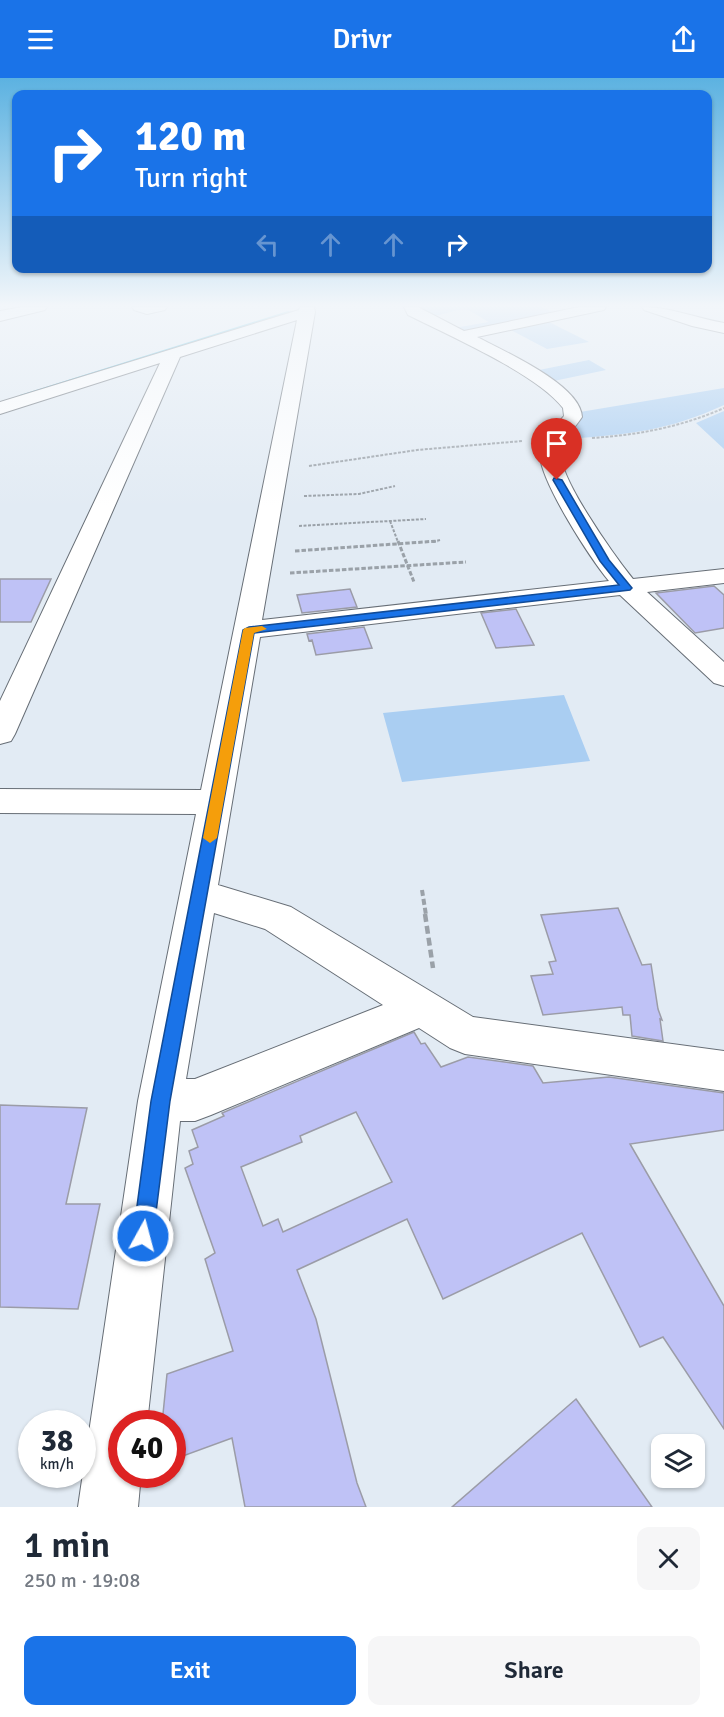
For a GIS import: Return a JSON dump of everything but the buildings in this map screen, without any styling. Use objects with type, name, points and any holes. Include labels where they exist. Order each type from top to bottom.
[{"type":"street","points":[[0,423],[6,401],[103,374]]},
{"type":"street","points":[[0,734],[164,374]]},
{"type":"street","points":[[108,1507],[160,1101],[296,374]]},
{"type":"street","points":[[529,374],[561,396],[572,407],[573,417],[555,440],[550,454],[557,480],[605,561],[627,588],[724,677]]},
{"type":"street","points":[[249,630],[724,576]]},
{"type":"street","points":[[0,801],[217,802]]},
{"type":"street","points":[[200,894],[278,918],[465,1035],[724,1071]]},
{"type":"street","points":[[160,1101],[195,1100],[431,1013]]},
{"type":"path","points":[[269,525],[480,443],[660,432],[724,408]]},
{"type":"path","points":[[269,525],[359,494],[395,486]]},
{"type":"path","points":[[269,525],[426,519]]},
{"type":"path","points":[[390,521],[426,610]]},
{"type":"path","points":[[269,525],[399,545],[440,540]]},
{"type":"path","points":[[269,525],[408,566],[466,562]]},
{"type":"path","points":[[422,890],[431,1013]]},
{"type":"shaded area","points":[[538,374],[588,374],[549,382]]},
{"type":"shaded area","points":[[724,388],[724,405],[685,421],[648,430],[610,435],[568,439],[566,435],[580,412]]},
{"type":"shaded area","points":[[724,411],[724,449],[696,423]]},
{"type":"shaded area","points":[[564,695],[590,761],[402,782],[383,713]]},
{"type":"waterway","points":[[23,395],[92,374]]},
{"type":"slow traffic","points":[[210,838],[249,630],[262,629]]},
{"type":"route","points":[[143,1236],[160,1101],[249,630],[627,588],[605,561],[557,480]]}]
